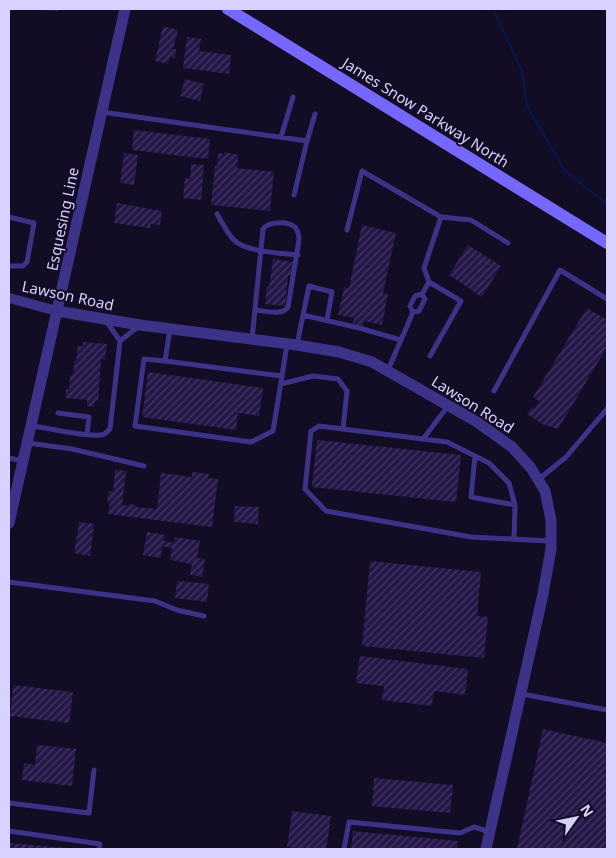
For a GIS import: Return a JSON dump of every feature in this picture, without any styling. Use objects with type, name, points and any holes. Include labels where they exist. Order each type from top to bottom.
[{"type":"main road","name":"James Snow Parkway North","points":[[228,9],[607,243]]},
{"type":"street","name":"Esquesing Line","points":[[9,523],[125,9]]},
{"type":"street","name":"Lawson Road","points":[[9,298],[58,311],[140,325],[292,344],[338,352],[372,362],[449,405],[512,447],[539,479],[545,491],[551,520],[551,550],[543,594],[486,849]]},
{"type":"lane","points":[[281,137],[293,97]]},
{"type":"lane","points":[[101,112],[307,141]]},
{"type":"lane","points":[[294,195],[315,114]]},
{"type":"lane","points":[[347,230],[362,171],[441,217],[471,220],[508,243]]},
{"type":"lane","points":[[218,214],[232,240],[239,244],[261,250],[298,255]]},
{"type":"lane","points":[[9,217],[34,223],[27,262],[23,266],[9,266]]},
{"type":"lane","points":[[430,356],[461,301],[429,282],[424,268],[441,217]]},
{"type":"lane","points":[[252,340],[255,310],[261,250],[265,226],[272,223],[294,226],[298,233],[298,255],[287,310],[282,312],[255,310]]},
{"type":"lane","points":[[494,391],[560,270],[607,299]]},
{"type":"lane","points":[[388,370],[413,312],[410,306],[415,296],[422,294],[429,282]]},
{"type":"lane","points":[[282,376],[144,359],[135,426],[252,442],[273,431],[282,376],[303,315],[309,286],[332,292],[327,320]]},
{"type":"lane","points":[[413,312],[419,311],[425,299],[422,294]]},
{"type":"lane","points":[[303,315],[401,340]]},
{"type":"lane","points":[[31,426],[102,436],[110,429],[120,341],[104,319]]},
{"type":"lane","points":[[120,341],[140,325]]},
{"type":"lane","points":[[165,361],[170,329]]},
{"type":"lane","points":[[281,384],[313,376],[338,379],[347,391],[343,429]]},
{"type":"lane","points":[[423,439],[449,405]]},
{"type":"lane","points":[[539,479],[566,457],[607,409]]},
{"type":"lane","points":[[58,413],[88,417],[87,434]]},
{"type":"lane","points":[[514,539],[515,505],[509,482],[489,463],[447,442],[319,426],[311,431],[305,489],[326,511],[471,537],[551,541]]},
{"type":"lane","points":[[27,443],[72,449],[144,466]]},
{"type":"lane","points":[[475,456],[471,498],[515,505]]},
{"type":"lane","points":[[9,458],[23,461]]},
{"type":"lane","points":[[9,582],[155,602],[177,610],[204,616]]},
{"type":"lane","points":[[521,694],[607,710]]},
{"type":"lane","points":[[9,804],[89,813],[94,770]]},
{"type":"lane","points":[[344,849],[349,822],[460,833],[474,827],[490,832]]},
{"type":"lane","points":[[9,831],[100,844],[99,849]]},
{"type":"building","points":[[58,9],[58,11],[44,10]]},
{"type":"building","points":[[163,26],[178,30],[173,49],[176,49],[175,58],[170,57],[168,64],[155,61]]},
{"type":"building","points":[[187,37],[201,39],[199,51],[231,55],[229,74],[183,68]]},
{"type":"building","points":[[185,79],[204,84],[200,101],[180,96]]},
{"type":"building","points":[[134,130],[210,139],[208,159],[132,150]]},
{"type":"building","points":[[224,152],[238,155],[237,168],[274,172],[270,211],[211,205],[218,153],[224,154]]},
{"type":"building","points":[[124,153],[138,155],[134,185],[120,183]]},
{"type":"building","points":[[191,164],[204,165],[201,200],[183,198],[185,178],[190,179]]},
{"type":"building","points":[[117,203],[162,211],[160,225],[151,224],[150,228],[114,223]]},
{"type":"building","points":[[362,225],[396,233],[383,293],[388,294],[382,325],[364,321],[363,326],[353,324],[354,318],[338,315],[344,287],[349,288]]},
{"type":"building","points":[[468,245],[501,266],[482,297],[449,275]]},
{"type":"building","points":[[273,259],[293,262],[291,276],[288,275],[285,306],[265,304]]},
{"type":"building","points":[[587,308],[607,320],[607,347],[558,429],[542,424],[527,414],[532,407],[534,409],[539,401],[533,397]]},
{"type":"building","points":[[83,342],[107,344],[105,360],[101,359],[98,401],[95,401],[94,407],[87,406],[87,400],[66,398],[66,389],[69,390],[70,375],[73,375],[78,346],[83,346]]},
{"type":"building","points":[[148,372],[263,388],[259,416],[238,413],[236,430],[142,417]]},
{"type":"building","points":[[317,440],[461,455],[456,502],[312,487]]},
{"type":"building","points":[[115,470],[126,471],[122,505],[129,506],[130,504],[137,505],[136,507],[157,509],[161,473],[192,477],[192,472],[209,474],[208,478],[218,479],[212,527],[108,514],[110,502],[107,502],[109,491],[113,491]]},
{"type":"building","points":[[235,506],[259,507],[258,524],[234,522]]},
{"type":"building","points":[[79,522],[94,524],[90,556],[74,553]]},
{"type":"building","points":[[147,532],[165,535],[164,541],[174,543],[175,537],[200,541],[197,558],[205,559],[202,577],[190,575],[192,564],[170,560],[172,548],[162,546],[161,558],[143,555]]},
{"type":"building","points":[[370,561],[481,572],[477,616],[488,617],[484,658],[362,646]]},
{"type":"building","points":[[177,581],[209,584],[207,602],[175,598]]},
{"type":"building","points":[[360,656],[468,669],[465,695],[434,691],[432,706],[382,700],[384,686],[356,683]]},
{"type":"building","points":[[13,685],[73,692],[69,723],[10,716]]},
{"type":"building","points":[[543,729],[607,743],[607,849],[517,849]]},
{"type":"building","points":[[37,745],[76,749],[72,786],[22,780],[24,763],[35,765]]},
{"type":"building","points":[[374,778],[453,785],[450,813],[372,806]]},
{"type":"building","points":[[292,811],[331,816],[326,849],[287,847]]},
{"type":"building","points":[[353,831],[458,841],[457,849],[351,849]]},
{"type":"building","points":[[9,843],[68,848],[68,849],[9,849]]},
{"type":"waterway","points":[[493,9],[522,71],[527,106],[565,171],[607,204]]}]
